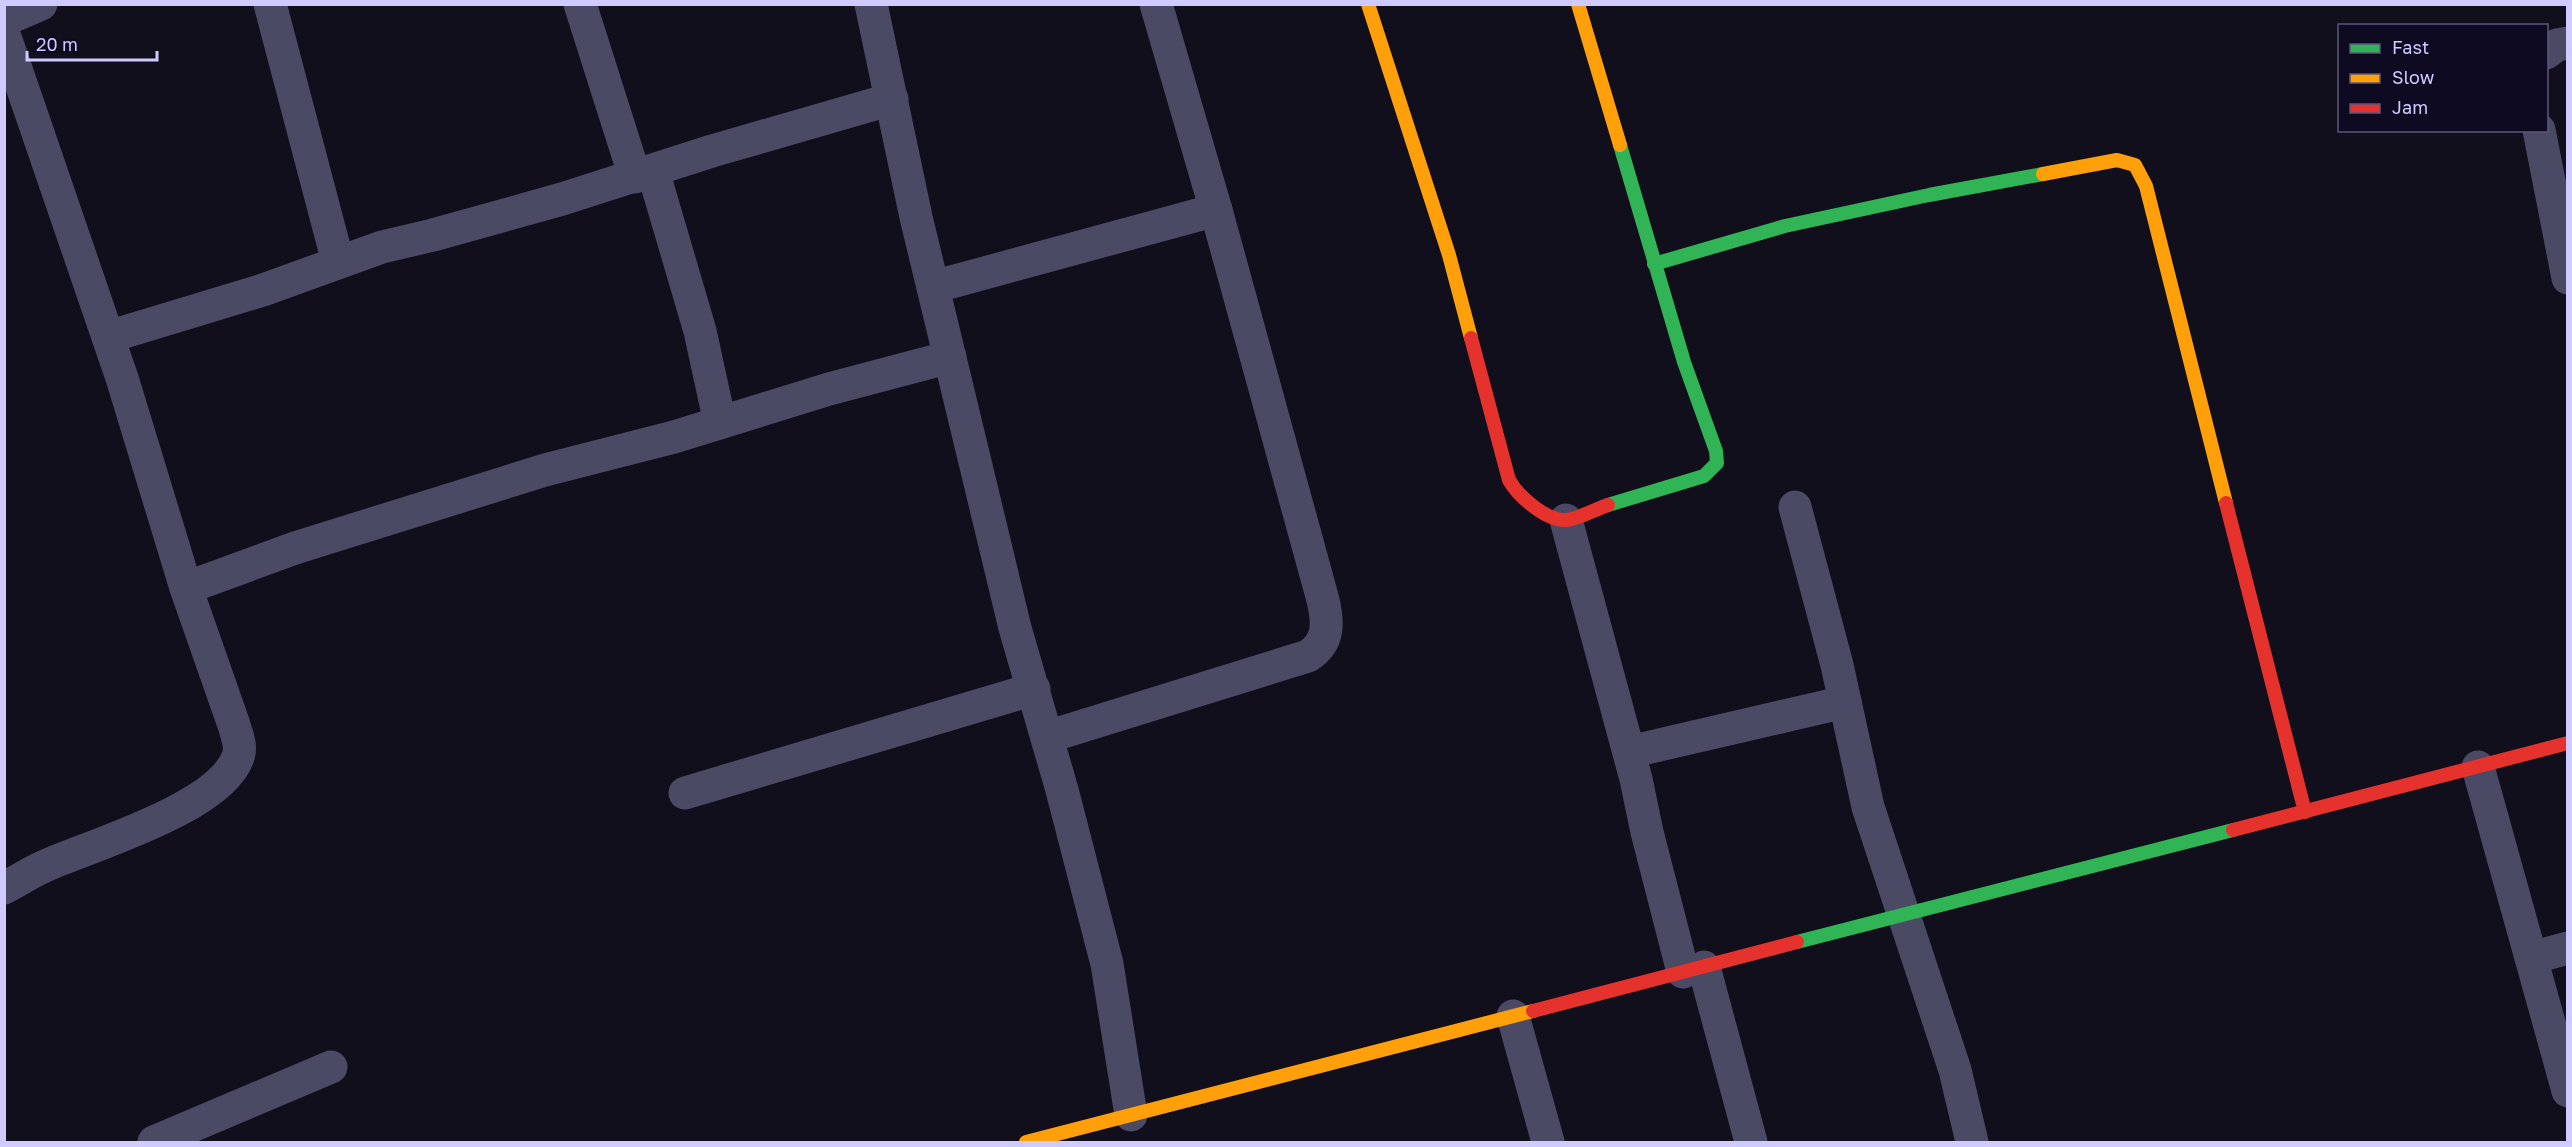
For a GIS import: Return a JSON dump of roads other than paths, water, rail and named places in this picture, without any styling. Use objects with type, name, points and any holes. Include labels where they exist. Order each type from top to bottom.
[{"type":"street","points":[[4,20],[41,4]]},
{"type":"street","points":[[270,4],[338,262]]},
{"type":"street","points":[[580,4],[700,331],[720,423]]},
{"type":"street","points":[[871,4],[933,287],[1012,616],[1034,689],[1107,964],[1131,1115]]},
{"type":"street","points":[[1047,737],[1308,656],[1317,650],[1324,639],[1327,621],[1216,210],[1156,4]]},
{"type":"street","points":[[1368,4],[1449,255],[1509,480],[1516,492],[1526,501],[1551,516],[1566,520],[1627,498],[1704,476],[1717,464],[1716,451],[1684,362],[1578,4]]},
{"type":"street","points":[[4,34],[108,337],[186,588],[238,739],[239,756],[234,765],[203,795],[162,819],[43,867],[4,888]]},
{"type":"street","points":[[2548,52],[2557,45],[2568,43]]},
{"type":"street","points":[[108,337],[262,290],[382,247],[433,235],[644,174],[712,151],[892,99]]},
{"type":"street","points":[[2539,132],[2568,278]]},
{"type":"street","points":[[1654,264],[1785,226],[1929,195],[2100,162],[2117,160],[2135,165],[2146,186],[2305,812]]},
{"type":"street","points":[[933,287],[1216,210]]},
{"type":"street","points":[[186,588],[295,548],[544,470],[674,437],[829,389],[950,357]]},
{"type":"street","points":[[1795,507],[1845,702],[1868,807],[1955,1070],[1972,1143]]},
{"type":"street","points":[[1566,520],[1629,752],[1693,969],[1751,1143]]},
{"type":"street","points":[[685,793],[1034,689]]},
{"type":"street","points":[[1629,752],[1845,702]]},
{"type":"street","points":[[1026,1143],[2568,743]]},
{"type":"street","points":[[2478,766],[2568,1091]]},
{"type":"street","points":[[2531,958],[2568,948]]},
{"type":"street","points":[[1513,1016],[1548,1143]]},
{"type":"street","points":[[154,1143],[331,1067]]}]
